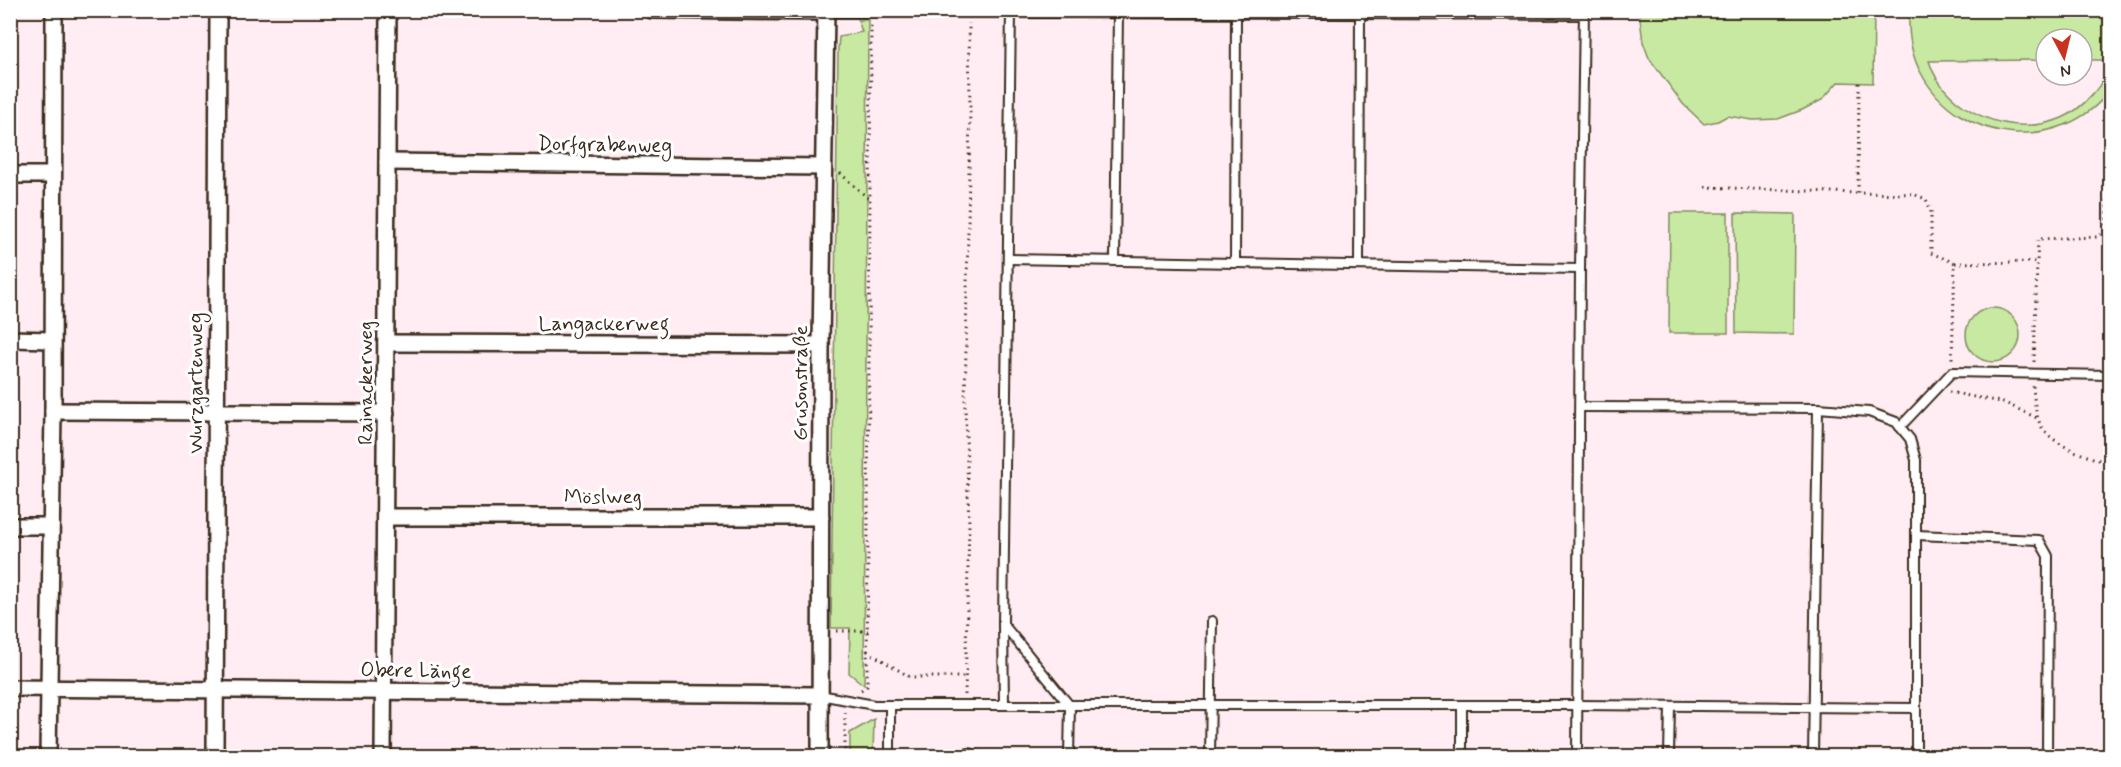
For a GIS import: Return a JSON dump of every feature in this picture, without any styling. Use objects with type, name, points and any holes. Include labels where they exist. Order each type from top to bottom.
[{"type":"street","points":[[48,756],[53,411],[54,10]]},
{"type":"street","name":"Wurzgartenweg","points":[[215,756],[218,10]]},
{"type":"street","name":"Rainackerweg","points":[[382,756],[388,10]]},
{"type":"street","points":[[652,10],[825,11]]},
{"type":"street","name":"Grusonstraße","points":[[820,756],[825,11]]},
{"type":"street","name":"Dorfgrabenweg","points":[[387,162],[823,167]]},
{"type":"street","points":[[10,175],[53,175]]},
{"type":"street","points":[[10,339],[53,340]]},
{"type":"street","name":"Langackerweg","points":[[386,343],[821,345]]},
{"type":"street","points":[[53,411],[386,413]]},
{"type":"street","name":"Möslweg","points":[[385,517],[821,517]]},
{"type":"street","points":[[10,526],[51,526]]},
{"type":"street","name":"Obere Länge","points":[[10,688],[820,695]]},
{"type":"lane","points":[[825,11],[1236,14],[1584,13],[1577,756]]},
{"type":"lane","points":[[1004,705],[1003,624],[1011,12]]},
{"type":"lane","points":[[1115,261],[1118,13]]},
{"type":"lane","points":[[1234,263],[1236,14]]},
{"type":"lane","points":[[1359,265],[1360,14]]},
{"type":"lane","points":[[1009,259],[1580,269]]},
{"type":"lane","points":[[1900,427],[1952,372],[2110,375]]},
{"type":"lane","points":[[1580,407],[1818,408],[1869,412],[1896,422],[1910,439],[1916,460],[1916,756]]},
{"type":"lane","points":[[1814,756],[1818,408]]},
{"type":"lane","points":[[1916,535],[2038,540],[2048,556],[2047,756]]},
{"type":"lane","points":[[1210,756],[1212,621]]},
{"type":"lane","points":[[1003,624],[1070,706],[1069,756]]},
{"type":"lane","points":[[820,695],[874,705],[1577,705],[1915,708]]},
{"type":"lane","points":[[890,705],[890,756]]},
{"type":"lane","points":[[1462,705],[1462,756]]},
{"type":"lane","points":[[1670,706],[1670,756]]},
{"type":"lane","points":[[958,756],[969,753],[978,756]]},
{"type":"path","points":[[845,756],[846,700],[867,686],[872,12]]},
{"type":"path","points":[[965,706],[969,525],[965,405],[970,110],[969,13]]},
{"type":"path","points":[[1858,193],[1859,83]]},
{"type":"path","points":[[1705,187],[1913,194],[1926,199],[1931,211],[1931,254],[1955,263],[2037,262],[2038,239],[2098,237],[2105,231],[2108,111],[2110,111]]},
{"type":"path","points":[[823,167],[834,168],[870,200]]},
{"type":"path","points":[[1952,372],[1955,263]]},
{"type":"path","points":[[1935,390],[2005,403],[2039,419]]},
{"type":"path","points":[[820,631],[868,631]]},
{"type":"path","points":[[867,651],[910,677],[965,677]]},
{"type":"green space","points":[[1639,11],[1874,11],[1873,83],[1838,82],[1822,100],[1778,119],[1753,120],[1727,116],[1704,124],[1683,104],[1649,58],[1643,42]]},
{"type":"green space","points":[[1909,11],[2110,11],[2110,60],[2094,60],[2094,27],[2034,27],[2034,60],[1929,61],[1937,79],[1950,95],[1965,107],[1984,117],[2003,123],[2043,124],[2070,114],[2090,97],[2110,69],[2110,90],[2090,111],[2065,125],[2039,132],[2011,132],[1984,127],[1959,115],[1938,97],[1921,73],[1914,58]]},
{"type":"green space","points":[[858,20],[868,20],[864,685],[849,673],[850,628],[831,628],[838,49],[839,37],[862,32]]},
{"type":"green space","points":[[1670,213],[1728,213],[1728,333],[1669,333]]},
{"type":"green space","points":[[1735,213],[1795,214],[1794,334],[1736,333]]},
{"type":"green space","points":[[1988,308],[1998,308],[2008,312],[2016,320],[2020,335],[2016,350],[2008,358],[1998,362],[1988,362],[1978,358],[1970,350],[1966,340],[1966,330],[1970,320],[1978,312]]},
{"type":"green space","points":[[874,719],[873,756],[850,756],[850,733]]}]
